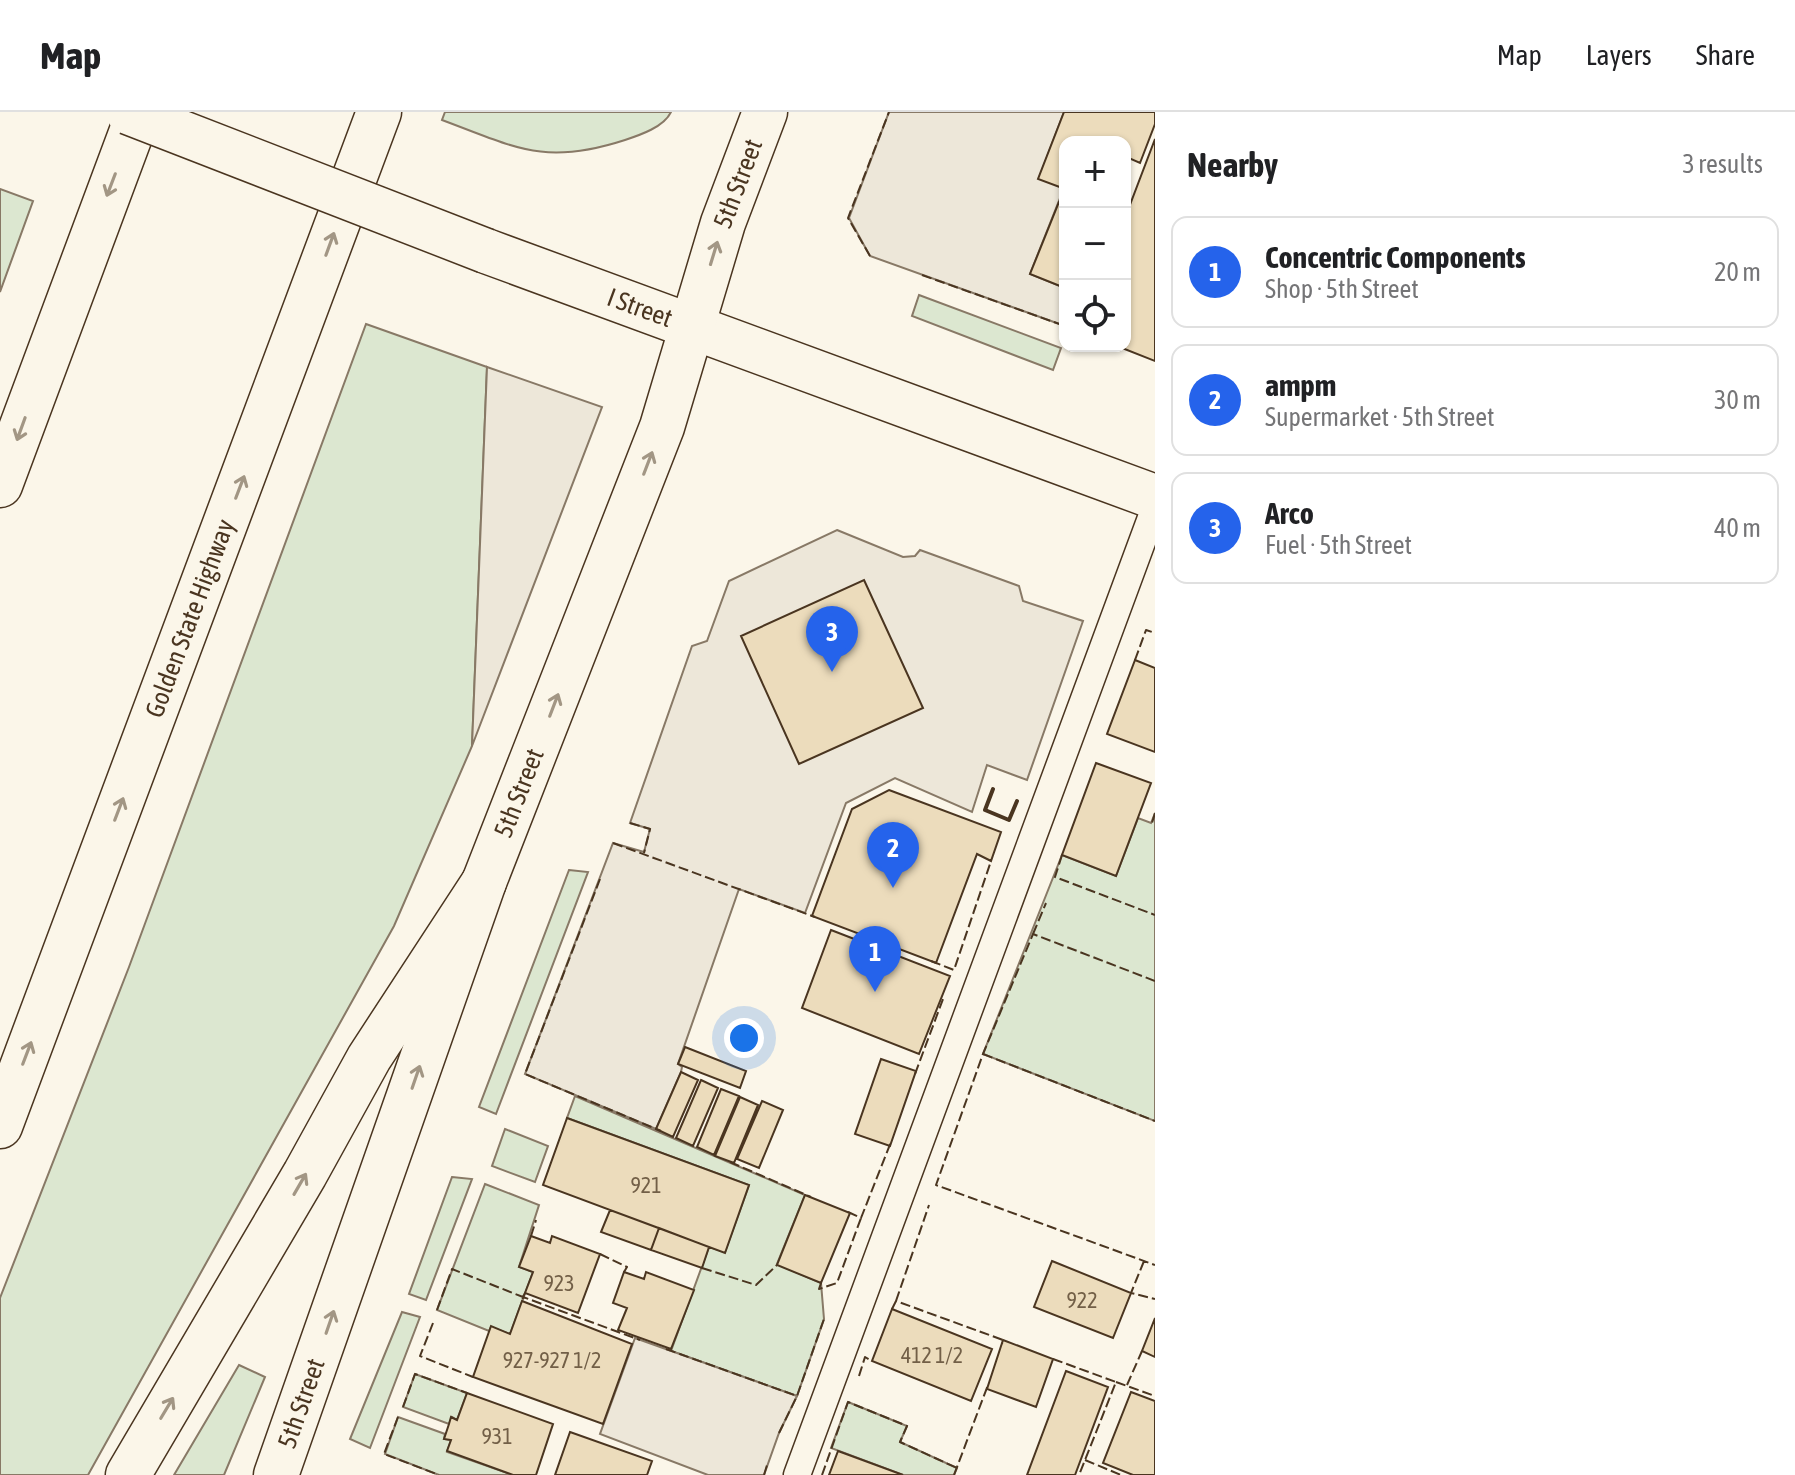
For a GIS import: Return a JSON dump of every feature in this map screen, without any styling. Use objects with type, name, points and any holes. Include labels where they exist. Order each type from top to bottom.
[{"type":"main road","name":"I Street","points":[[128,112],[486,251],[1155,497]]},
{"type":"main road","points":[[0,485],[139,112]]},
{"type":"main road","name":"Golden State Highway","points":[[0,1126],[379,112]]},
{"type":"main road","name":"5th Street","points":[[276,1475],[484,882],[662,427],[723,223],[765,112]]},
{"type":"main road","points":[[128,1475],[305,1174],[369,1058],[484,882]]},
{"type":"lane","points":[[797,1475],[1155,507]]},
{"type":"green space","points":[[445,112],[671,112],[657,126],[631,138],[597,148],[552,152],[512,145],[468,130],[442,120]]},
{"type":"green space","points":[[0,189],[33,201],[0,292]]},
{"type":"green space","points":[[919,295],[1059,347],[1060,352],[1053,370],[912,316]]},
{"type":"green space","points":[[366,324],[487,367],[472,746],[394,926],[88,1475],[0,1475],[0,1298],[129,967]]},
{"type":"green space","points":[[1155,813],[1155,1121],[983,1054],[1062,855],[1116,876],[1138,818],[1151,823]]},
{"type":"green space","points":[[569,870],[588,872],[496,1114],[479,1107]]},
{"type":"green space","points":[[575,1096],[805,1195],[777,1264],[821,1283],[824,1319],[797,1396],[671,1351],[709,1247],[725,1252],[749,1185],[567,1118]]},
{"type":"green space","points":[[505,1129],[548,1146],[535,1182],[492,1166]]},
{"type":"green space","points":[[452,1177],[472,1179],[426,1300],[409,1294]]},
{"type":"green space","points":[[485,1184],[539,1205],[519,1267],[533,1272],[510,1334],[491,1327],[489,1331],[437,1310]]},
{"type":"green space","points":[[402,1312],[420,1317],[370,1448],[350,1439]]},
{"type":"green space","points":[[239,1365],[265,1377],[224,1475],[174,1475]]},
{"type":"green space","points":[[415,1374],[467,1393],[457,1420],[452,1417],[449,1424],[403,1407]]},
{"type":"green space","points":[[848,1402],[907,1426],[900,1442],[957,1468],[954,1475],[903,1475],[831,1448]]},
{"type":"green space","points":[[398,1417],[445,1434],[444,1439],[451,1440],[447,1452],[513,1475],[439,1475],[385,1454]]},
{"type":"shaded area","points":[[889,112],[1064,112],[1039,178],[1059,186],[1059,201],[1030,274],[1059,286],[1059,324],[870,256],[849,218]]},
{"type":"shaded area","points":[[487,367],[602,407],[472,746]]},
{"type":"shaded area","points":[[837,530],[903,557],[915,556],[920,550],[1019,586],[1023,601],[1083,621],[1027,780],[987,765],[972,812],[895,778],[846,803],[805,913],[739,889],[678,1064],[682,1067],[681,1072],[656,1129],[525,1074],[613,843],[644,852],[650,829],[630,823],[692,646],[707,641],[729,581]]},
{"type":"shaded area","points":[[635,1338],[797,1396],[764,1475],[708,1475],[600,1434]]},
{"type":"building","points":[[1064,112],[1155,112],[1155,124],[1140,163],[1131,159],[1131,136],[1059,136],[1059,187],[1038,179]]},
{"type":"building","points":[[1155,139],[1155,361],[1131,352],[1131,202]]},
{"type":"building","points":[[1059,202],[1059,286],[1030,274]]},
{"type":"building","points":[[864,580],[923,708],[799,764],[741,636]]},
{"type":"building","points":[[1135,660],[1155,668],[1155,752],[1107,734]]},
{"type":"building","points":[[1096,763],[1151,783],[1116,876],[1062,855]]},
{"type":"building","points":[[889,790],[1001,832],[991,861],[977,854],[936,963],[812,916],[852,809]]},
{"type":"building","points":[[831,930],[950,976],[919,1054],[802,1008]]},
{"type":"building","points":[[685,1047],[746,1071],[740,1088],[678,1064]]},
{"type":"building","points":[[881,1059],[916,1071],[890,1146],[855,1134]]},
{"type":"building","points":[[681,1072],[698,1080],[673,1137],[656,1129]]},
{"type":"building","points":[[701,1080],[718,1088],[693,1146],[676,1138]]},
{"type":"building","points":[[721,1089],[739,1096],[714,1155],[697,1147]]},
{"type":"building","points":[[740,1097],[758,1105],[734,1163],[715,1156]]},
{"type":"building","points":[[762,1101],[783,1110],[759,1168],[737,1159]]},
{"type":"building","points":[[567,1118],[749,1185],[725,1253],[543,1185]]},
{"type":"building","points":[[805,1195],[850,1213],[821,1283],[777,1265]]},
{"type":"building","points":[[610,1210],[659,1228],[651,1250],[601,1232]]},
{"type":"building","points":[[659,1228],[709,1247],[702,1268],[651,1250]]},
{"type":"building","points":[[531,1236],[550,1243],[552,1236],[600,1254],[578,1313],[525,1293],[533,1272],[519,1267]]},
{"type":"building","points":[[1052,1261],[1131,1293],[1113,1338],[1034,1307]]},
{"type":"building","points":[[624,1272],[644,1279],[646,1272],[694,1290],[671,1349],[618,1330],[627,1308],[613,1303]]},
{"type":"building","points":[[522,1301],[632,1344],[603,1424],[473,1377],[491,1326],[510,1334]]},
{"type":"building","points":[[892,1309],[992,1349],[971,1401],[872,1361]]},
{"type":"building","points":[[1155,1318],[1155,1357],[1142,1351]]},
{"type":"building","points":[[1003,1340],[1053,1359],[1036,1407],[987,1389]]},
{"type":"building","points":[[1066,1371],[1108,1387],[1075,1475],[1027,1475]]},
{"type":"building","points":[[1131,1392],[1155,1401],[1155,1475],[1133,1475],[1103,1463]]},
{"type":"building","points":[[467,1393],[553,1424],[536,1475],[513,1475],[447,1451],[451,1440],[444,1439],[451,1417],[457,1420]]},
{"type":"building","points":[[570,1432],[652,1461],[647,1475],[555,1475]]},
{"type":"building","points":[[838,1451],[903,1475],[829,1475]]},
{"type":"fence","points":[[870,256],[848,218],[889,112]]},
{"type":"fence","points":[[922,275],[1059,324]]},
{"type":"fence","points":[[1135,660],[1146,630],[1155,633]]},
{"type":"fence","points":[[1155,813],[1152,823],[1155,824]]},
{"type":"fence","points":[[630,823],[650,829],[644,853]]},
{"type":"fence","points":[[613,843],[815,917]]},
{"type":"fence","points":[[1062,855],[1055,877],[1155,915]]},
{"type":"fence","points":[[931,961],[954,970],[991,861]]},
{"type":"fence","points":[[600,879],[525,1074],[661,1131]]},
{"type":"fence","points":[[1033,934],[1046,903]]},
{"type":"fence","points":[[1155,981],[1033,934],[983,1054],[936,1185],[1155,1265]]},
{"type":"fence","points":[[915,1074],[943,999]]},
{"type":"fence","points":[[983,1054],[1155,1121]]},
{"type":"fence","points":[[848,1212],[861,1218],[891,1142]]},
{"type":"fence","points":[[730,1162],[811,1197]]},
{"type":"fence","points":[[896,1301],[929,1205]]},
{"type":"fence","points":[[821,1283],[819,1289],[837,1283],[861,1218]]},
{"type":"fence","points":[[531,1236],[536,1220]]},
{"type":"fence","points":[[600,1254],[627,1267],[624,1272]]},
{"type":"fence","points":[[1144,1261],[1131,1293],[1155,1299]]},
{"type":"fence","points":[[702,1268],[756,1285],[777,1265]]},
{"type":"fence","points":[[437,1310],[452,1269],[523,1297],[522,1301]]},
{"type":"fence","points":[[525,1293],[523,1297],[640,1340]]},
{"type":"fence","points":[[892,1309],[896,1301],[1003,1340],[1002,1344]]},
{"type":"fence","points":[[666,1349],[797,1396],[824,1319]]},
{"type":"fence","points":[[433,1323],[420,1356],[473,1377]]},
{"type":"fence","points":[[1127,1385],[1142,1351]]},
{"type":"fence","points":[[859,1376],[865,1357],[872,1361]]},
{"type":"fence","points":[[1053,1359],[1116,1382],[1079,1475]]},
{"type":"fence","points":[[403,1407],[415,1374],[467,1393]]},
{"type":"fence","points":[[1116,1382],[1155,1396]]},
{"type":"fence","points":[[954,1475],[988,1385]]},
{"type":"fence","points":[[779,1433],[797,1396]]},
{"type":"fence","points":[[822,1475],[848,1402],[907,1426],[900,1442],[957,1468]]},
{"type":"fence","points":[[398,1417],[384,1454],[439,1475]]},
{"type":"fence","points":[[1085,1460],[1121,1475]]},
{"type":"fence","points":[[764,1475],[767,1465]]},
{"type":"wall","points":[[993,789],[985,810],[1009,820],[1017,801]]},
{"type":"place","name":"Arco","points":[[832,672]]},
{"type":"place","name":"ampm","points":[[893,888]]},
{"type":"place","name":"Concentric Components","points":[[875,992]]}]
